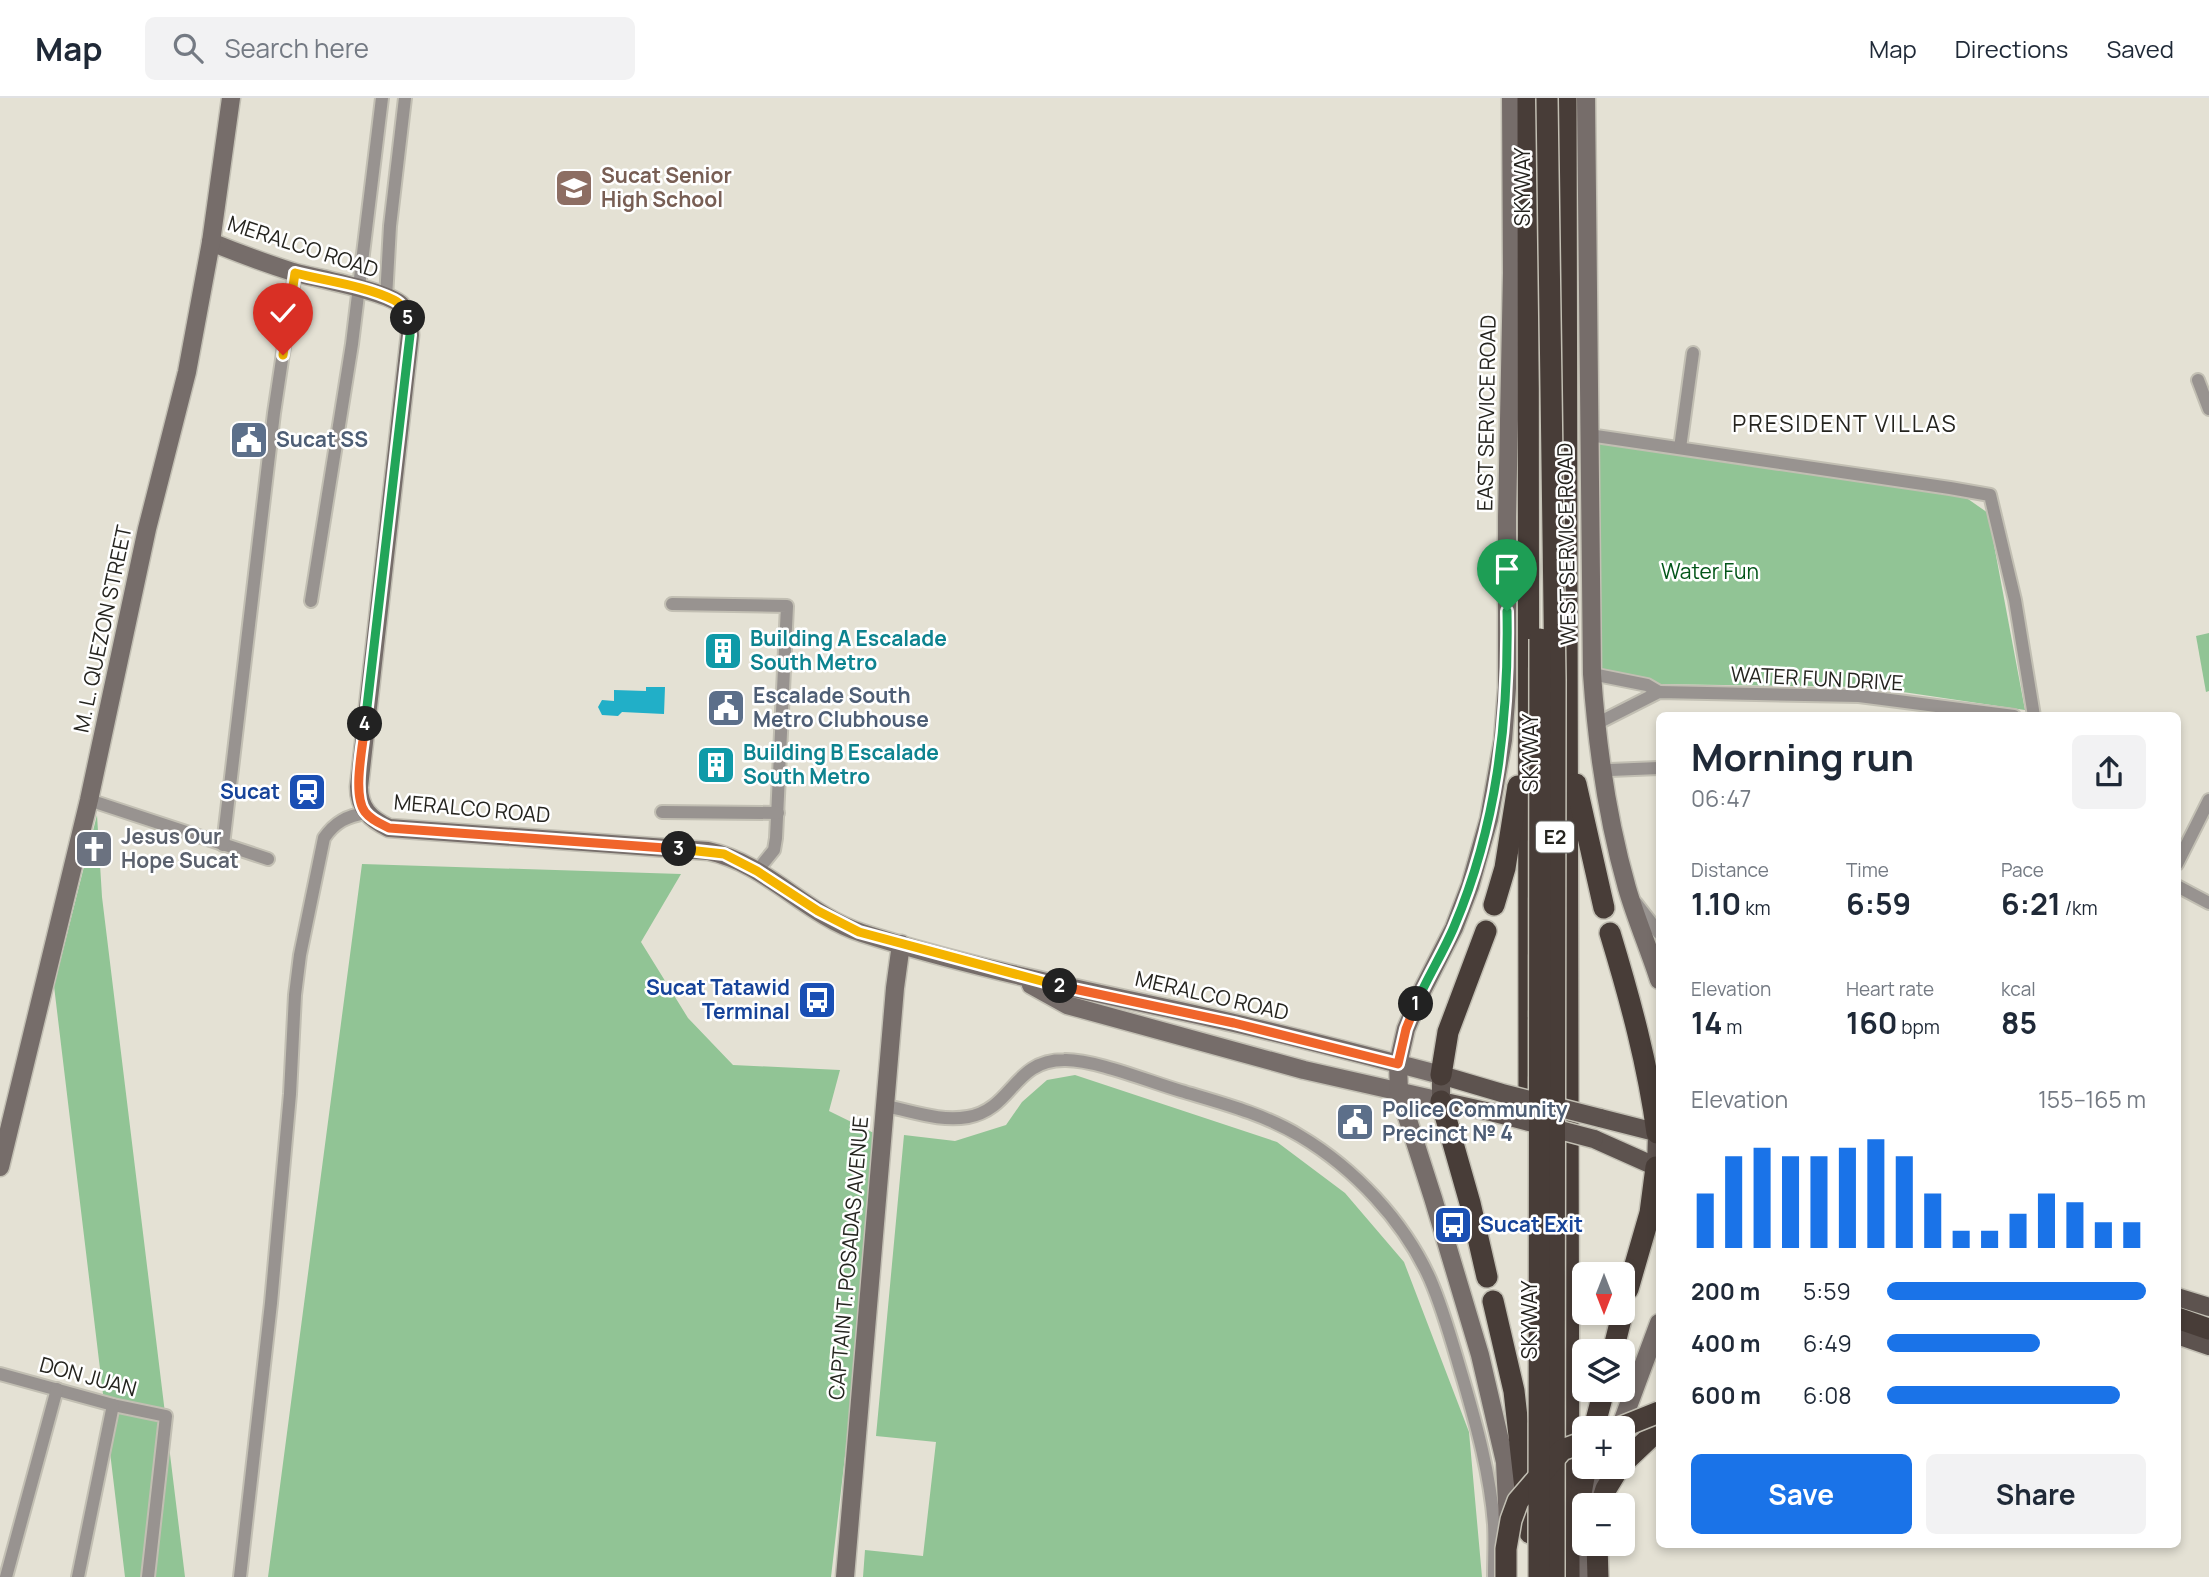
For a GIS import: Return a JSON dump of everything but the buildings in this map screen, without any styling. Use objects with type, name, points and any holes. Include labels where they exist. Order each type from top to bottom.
[{"type":"highway","name":"E2","points":[[1528,98],[1530,1577]]},
{"type":"highway","name":"SKYWAY","points":[[1534,98],[1541,679],[1539,1577]]},
{"type":"highway","name":"SKYWAY","points":[[1547,98],[1555,680],[1553,1577]]},
{"type":"highway","name":"E2","points":[[1566,98],[1571,1577]]},
{"type":"highway","points":[[1567,674],[1574,775],[1604,908]]},
{"type":"highway","points":[[1494,905],[1505,868],[1516,805],[1529,680]]},
{"type":"highway","points":[[1440,1075],[1448,1031],[1486,931]]},
{"type":"highway","points":[[1610,933],[1638,1028],[1656,1121]]},
{"type":"highway","points":[[1441,1101],[1470,1203],[1487,1277]]},
{"type":"highway","points":[[1635,1265],[1650,1213],[1656,1174]]},
{"type":"highway","points":[[1493,1301],[1514,1391],[1530,1533]]},
{"type":"highway","points":[[2181,1310],[2209,1324]]},
{"type":"highway","points":[[2181,1319],[2209,1324]]},
{"type":"highway","points":[[1635,1422],[1656,1413]]},
{"type":"highway","points":[[1635,1452],[1656,1432]]},
{"type":"highway","points":[[1507,1577],[1506,1549],[1511,1520],[1518,1501],[1562,1450],[1572,1446]]},
{"type":"highway","points":[[1571,1577],[1583,1479]]},
{"type":"highway","points":[[1597,1556],[1598,1577]]},
{"type":"main road","name":"M. L. QUEZON STREET","points":[[0,1167],[89,800],[147,529],[187,372],[211,242],[231,98]]},
{"type":"main road","name":"EAST SERVICE ROAD","points":[[1507,1577],[1505,1462],[1498,1426],[1462,1292],[1399,1092],[1398,1064],[1406,1029],[1454,928],[1474,874],[1489,819],[1503,740],[1507,688],[1512,273],[1511,98]]},
{"type":"main road","name":"WEST SERVICE ROAD","points":[[1586,98],[1592,674],[1601,768],[1612,828],[1639,929],[1656,972]]},
{"type":"main road","name":"MERALCO ROAD","points":[[211,242],[295,273],[359,288],[386,298],[402,306],[409,318],[410,335],[359,799],[366,813],[376,822],[389,828],[724,854],[757,871],[818,911],[859,932],[1014,975],[1234,1023],[1440,1075]]},
{"type":"main road","name":"CAPTAIN T. POSADAS AVENUE","points":[[853,1577],[904,945]]},
{"type":"main road","name":"MERALCO ROAD","points":[[1014,975],[1067,1005],[1304,1070],[1441,1101]]},
{"type":"main road","points":[[1656,1132],[1440,1075],[1441,1101],[1594,1139],[1656,1168]]},
{"type":"main road","name":"CAPTAIN T. POSADAS AVENUE","points":[[845,1577],[890,1107]]},
{"type":"main road","points":[[2181,1300],[2209,1324]]},
{"type":"main road","points":[[2181,1334],[2209,1324]]},
{"type":"main road","points":[[1624,1416],[1656,1330]]},
{"type":"main road","points":[[1587,1577],[1588,1556]]},
{"type":"street","points":[[311,601],[359,288],[382,98]]},
{"type":"street","points":[[386,298],[390,226],[405,98]]},
{"type":"street","points":[[223,845],[274,413],[295,273]]},
{"type":"street","points":[[1680,448],[1693,353]]},
{"type":"street","points":[[2198,380],[2209,409]]},
{"type":"street","points":[[1589,435],[1990,495],[2015,600],[2033,712]]},
{"type":"street","points":[[672,604],[787,606],[774,850],[757,871]]},
{"type":"street","name":"WATER FUN DRIVE","points":[[1592,674],[1647,685],[1659,692]]},
{"type":"street","name":"WATER FUN DRIVE","points":[[1596,723],[1659,692],[1859,696],[1983,712]]},
{"type":"street","points":[[1601,768],[1656,768]]},
{"type":"street","points":[[89,800],[268,859]]},
{"type":"street","points":[[2181,856],[2209,800]]},
{"type":"street","points":[[662,812],[778,813]]},
{"type":"street","points":[[240,1577],[271,1303],[300,955],[324,838],[330,829],[346,817],[366,813]]},
{"type":"street","points":[[1627,887],[1637,906],[1656,929]]},
{"type":"street","points":[[2181,888],[2209,902]]},
{"type":"street","points":[[890,1107],[941,1120],[970,1117],[992,1108],[1038,1063],[1067,1059],[1236,1108],[1297,1134],[1321,1150],[1370,1192],[1408,1240],[1429,1278],[1450,1335],[1485,1462],[1494,1524],[1494,1577]]},
{"type":"street","name":"DON JUAN","points":[[0,1374],[113,1405],[166,1416],[148,1577]]},
{"type":"street","points":[[6,1577],[57,1389]]},
{"type":"street","points":[[78,1577],[113,1405]]},
{"type":"green space","name":"Water Fun","points":[[1599,442],[1950,493],[1968,499],[1988,513],[2025,710],[1869,687],[1649,684],[1595,667]]},
{"type":"green space","points":[[2209,633],[2209,691],[2206,692],[2196,636]]},
{"type":"green space","points":[[97,815],[102,897],[185,1577],[125,1577],[54,986]]},
{"type":"green space","points":[[362,864],[681,874],[641,942],[688,1018],[733,1065],[840,1070],[829,1111],[882,1137],[831,1577],[268,1577]]},
{"type":"green space","points":[[1075,1075],[1277,1142],[1345,1193],[1404,1262],[1469,1432],[1482,1577],[863,1577],[865,1550],[923,1556],[936,1442],[876,1436],[904,1135],[955,1141],[1006,1125],[1022,1102],[1047,1080]]},
{"type":"water","points":[[646,687],[665,687],[664,714],[622,712],[618,716],[602,715],[598,707],[602,700],[614,701],[614,690],[646,691]]},
{"type":"place","name":"Sucat Senior High School","points":[[574,188]]},
{"type":"place","name":"Sucat SS","points":[[249,440]]},
{"type":"place","name":"Building A Escalade South Metro","points":[[723,651]]},
{"type":"place","name":"Escalade South Metro Clubhouse","points":[[726,708]]},
{"type":"place","name":"Building B Escalade South Metro","points":[[716,765]]},
{"type":"place","name":"Sucat","points":[[307,792]]},
{"type":"place","name":"Jesus Our Hope Sucat","points":[[94,849]]},
{"type":"place","name":"Sucat Tatawid Terminal","points":[[817,1000]]},
{"type":"place","name":"Police Community Precinct № 4","points":[[1355,1122]]},
{"type":"place","name":"Sucat Exit","points":[[1453,1225]]},
{"type":"district","name":"PRESIDENT VILLAS","points":[[1845,424]]},
{"type":"route","points":[[283,355],[295,273],[359,288],[395,300],[409,318],[410,335],[359,787],[359,799],[366,813],[376,822],[389,828],[522,836],[724,854],[757,871],[818,911],[859,932],[1014,975],[1234,1023],[1398,1064],[1406,1029],[1454,928],[1470,886],[1489,819],[1503,740],[1507,688],[1507,611]]}]
